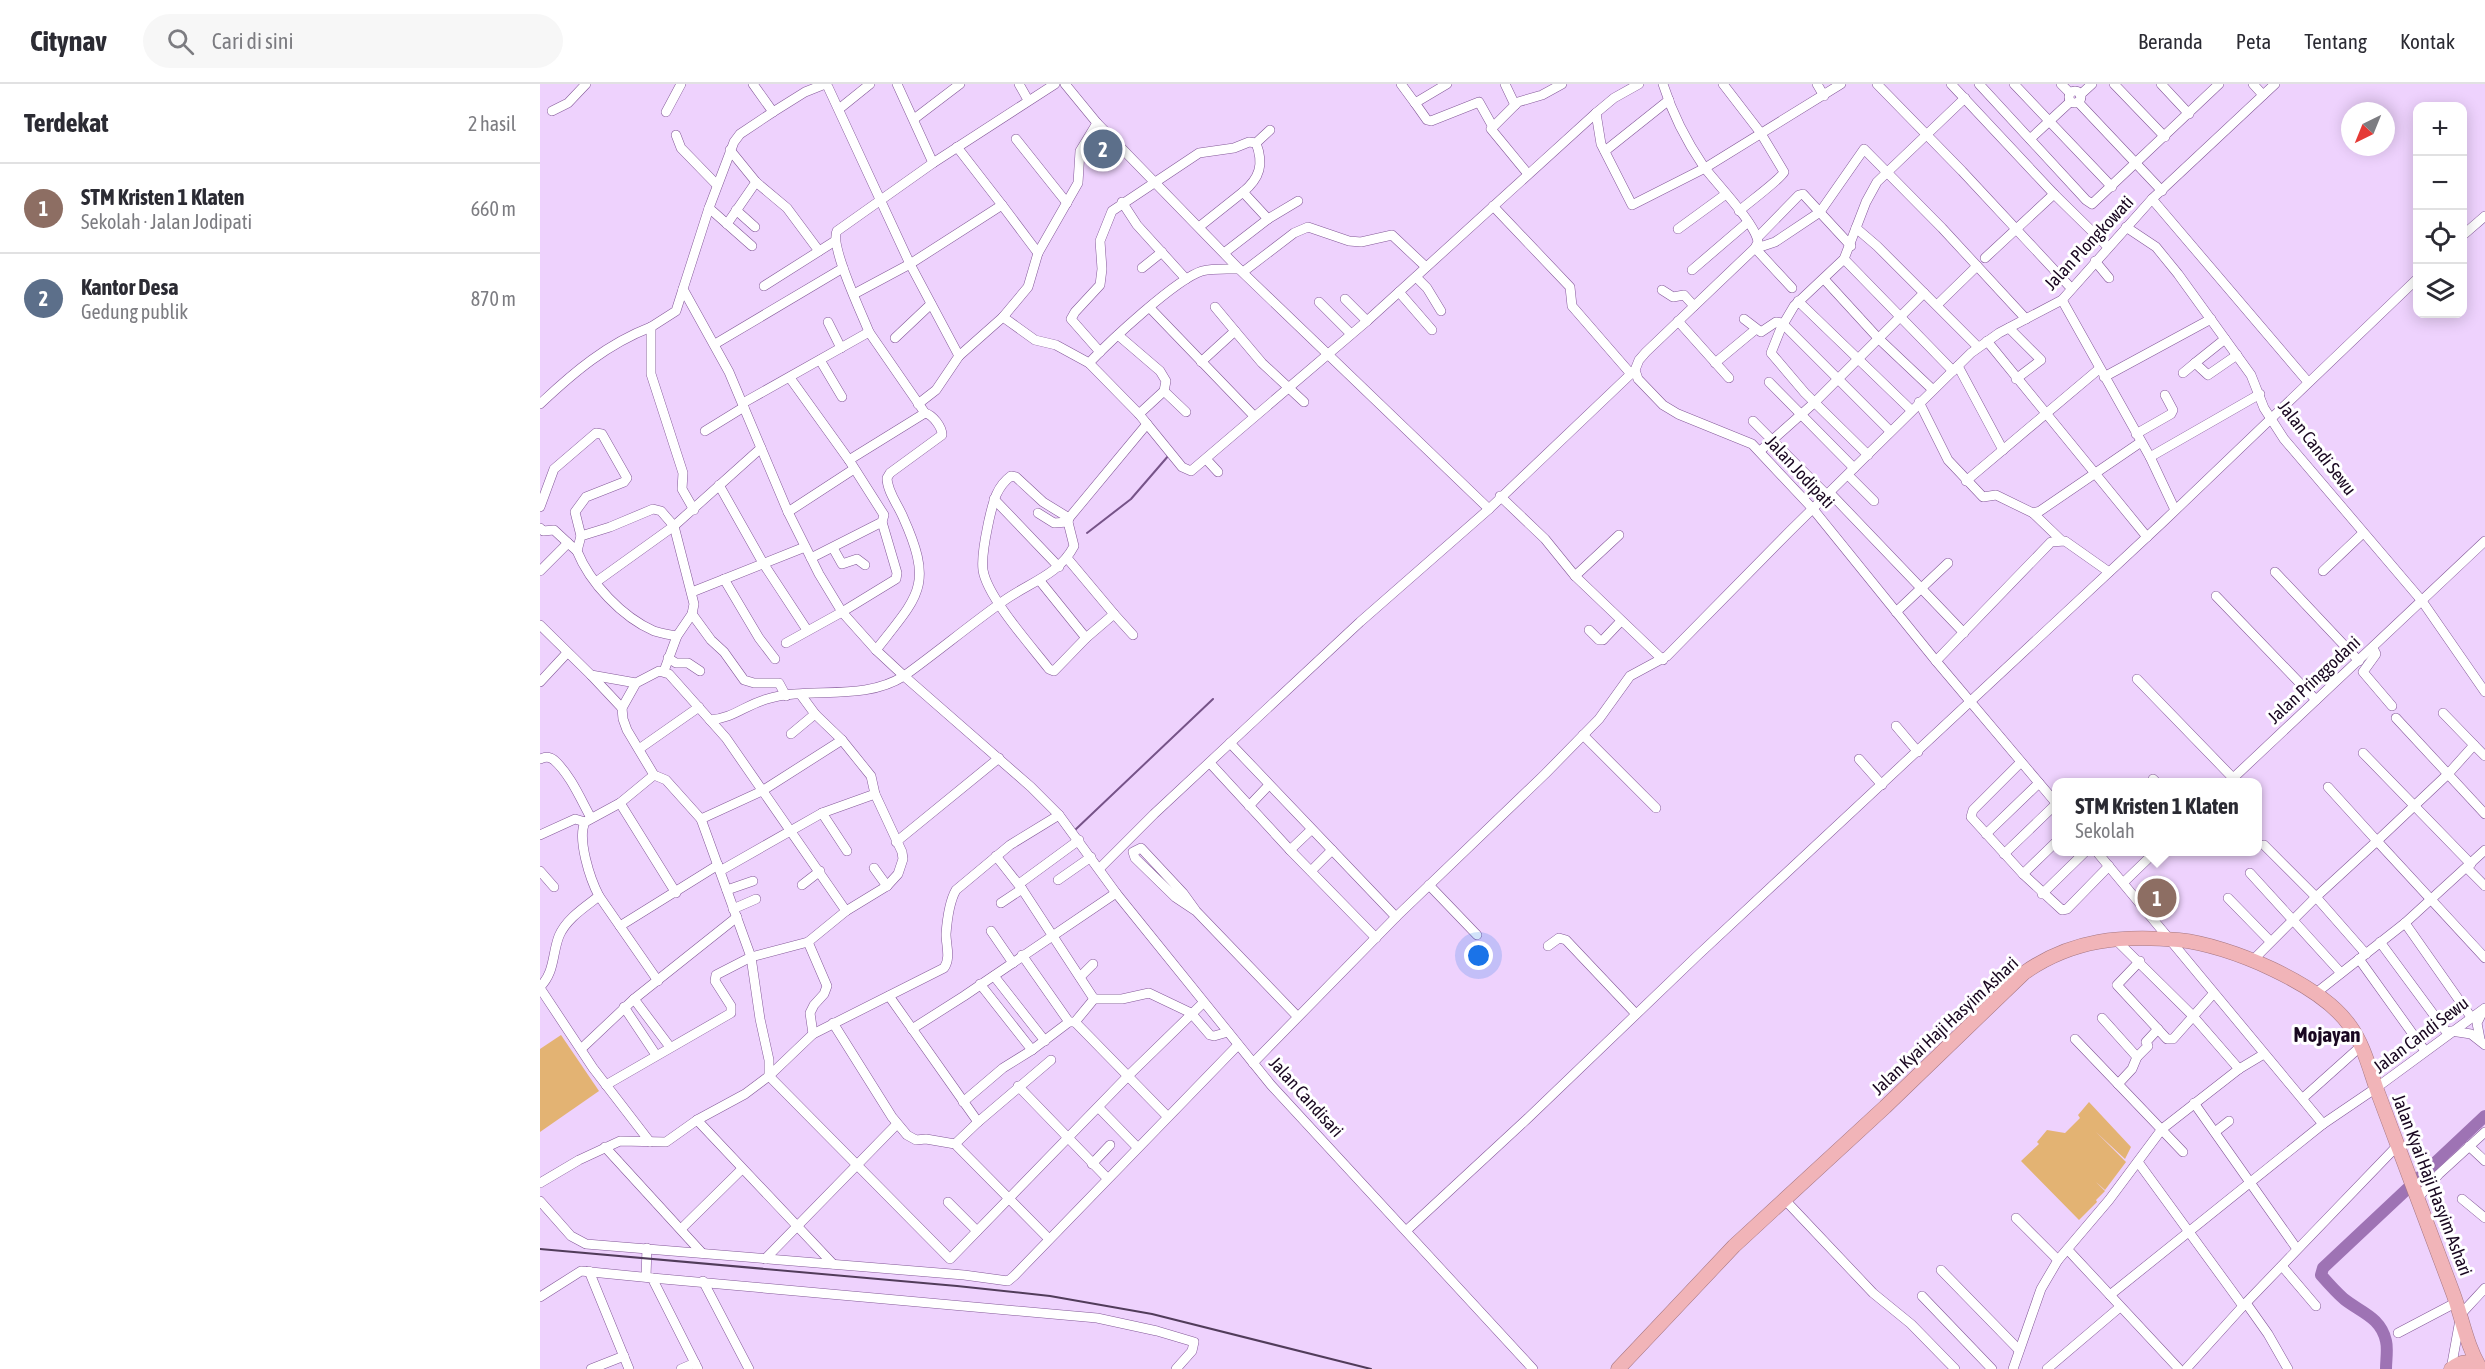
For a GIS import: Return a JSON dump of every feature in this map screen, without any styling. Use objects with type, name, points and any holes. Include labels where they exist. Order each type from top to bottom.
[{"type":"highway","name":"Jalan Kyai Haji Hasyim Ashari","points":[[1618,1369],[1705,1275],[2024,973],[2042,960],[2073,946],[2115,939],[2169,939],[2206,944],[2252,961],[2316,993],[2350,1026],[2398,1145],[2480,1369]]},
{"type":"highway","points":[[2451,1369],[2463,1362],[2469,1362],[2480,1369]]},
{"type":"street","points":[[552,111],[568,103],[586,84]]},
{"type":"street","points":[[666,112],[681,84]]},
{"type":"street","points":[[753,84],[775,111]]},
{"type":"street","points":[[540,404],[596,355],[614,343],[651,330],[676,311],[685,293],[717,185],[740,134],[805,92],[825,84],[839,109],[910,264],[959,356]]},
{"type":"street","points":[[839,109],[870,84]]},
{"type":"street","points":[[897,84],[933,163]]},
{"type":"street","points":[[914,119],[960,84]]},
{"type":"street","points":[[1018,84],[1028,100]]},
{"type":"street","points":[[876,650],[918,591],[920,570],[916,546],[886,478],[942,435],[939,426],[931,415],[925,413],[918,404],[869,333],[843,268],[835,233],[933,163],[1055,84]]},
{"type":"street","points":[[1065,84],[1097,123],[1241,271],[1489,508]]},
{"type":"street","points":[[1401,84],[1427,120],[1431,121],[1479,102],[1493,127]]},
{"type":"street","points":[[1415,103],[1447,84]]},
{"type":"street","points":[[1505,84],[1515,105]]},
{"type":"street","points":[[1528,174],[1491,132],[1493,127],[1515,105],[1542,95],[1562,84]]},
{"type":"street","points":[[1003,317],[1035,340],[1056,345],[1089,363],[1139,414],[1185,470],[1191,471],[1289,389],[1416,277],[1596,113],[1614,98],[1639,84]]},
{"type":"street","points":[[1663,84],[1685,135],[1705,168],[1748,222],[1757,244],[1792,288]]},
{"type":"street","points":[[1817,84],[1824,96]]},
{"type":"street","points":[[1596,113],[1600,140],[1632,205],[1705,168],[1841,84]]},
{"type":"street","points":[[1877,84],[2071,288]]},
{"type":"street","points":[[1951,84],[2054,194],[2108,247]]},
{"type":"street","points":[[1979,84],[2088,202],[2096,203],[2219,84]]},
{"type":"street","points":[[2014,84],[2112,187]]},
{"type":"street","points":[[2061,84],[2162,191]]},
{"type":"street","points":[[2075,97],[2086,84]]},
{"type":"street","points":[[2030,139],[2092,84]]},
{"type":"street","points":[[2115,84],[2165,137]]},
{"type":"street","points":[[2161,84],[2189,114]]},
{"type":"street","points":[[2204,84],[2211,92]]},
{"type":"street","points":[[2253,84],[2268,88]]},
{"type":"street","points":[[1726,85],[1760,132],[1784,173],[1739,211]]},
{"type":"street","name":"Jalan Plongkowati","points":[[1252,1063],[1396,917],[1583,735],[1606,710],[1630,676],[1663,660],[1932,389],[1978,347],[2062,300],[2152,199],[2268,88]]},
{"type":"street","points":[[1868,454],[1814,403],[1771,355],[1782,323],[1798,301],[1844,259],[1870,194],[1886,172],[1965,98]]},
{"type":"street","points":[[1605,151],[1669,100]]},
{"type":"street","points":[[918,404],[936,390],[959,356],[1003,317],[1028,287],[1038,253],[1079,180],[1080,151],[1097,123]]},
{"type":"street","points":[[1256,143],[1270,130]]},
{"type":"street","points":[[676,135],[681,148],[717,185]]},
{"type":"street","points":[[1016,140],[1067,203]]},
{"type":"street","points":[[1100,352],[1071,319],[1100,285],[1101,233],[1112,211],[1122,202],[1156,183],[1199,153],[1234,148],[1249,142],[1256,143]]},
{"type":"street","points":[[1199,227],[1243,192],[1257,177],[1262,161],[1256,143]]},
{"type":"street","points":[[957,147],[1038,253]]},
{"type":"street","points":[[1757,244],[1775,242],[1820,212],[1843,182],[1862,150],[1866,150],[2026,319]]},
{"type":"street","points":[[733,153],[756,182],[787,208],[819,251]]},
{"type":"street","points":[[727,224],[756,182]]},
{"type":"street","points":[[1243,192],[1268,219]]},
{"type":"street","points":[[1678,229],[1726,194]]},
{"type":"street","points":[[1984,258],[2054,194]]},
{"type":"street","points":[[1100,868],[1154,814],[1405,580],[1489,508],[1633,372],[1639,360],[1757,244],[1799,195],[1806,196],[1851,246]]},
{"type":"street","points":[[2152,199],[2308,382]]},
{"type":"street","points":[[1224,253],[1268,219],[1298,201]]},
{"type":"street","points":[[1122,202],[1137,225],[1186,279]]},
{"type":"street","points":[[854,294],[910,264],[1002,205]]},
{"type":"street","name":"Jalan Jodipati","points":[[1493,206],[1570,287],[1572,306],[1663,405],[1678,414],[1743,439],[1760,451],[1791,488],[1813,508],[1935,661],[2052,799]]},
{"type":"street","points":[[736,210],[755,227]]},
{"type":"street","points":[[711,211],[752,246]]},
{"type":"street","points":[[2467,233],[2485,216]]},
{"type":"street","points":[[1692,270],[1748,222]]},
{"type":"street","points":[[1089,363],[1118,335],[1186,279],[1202,271],[1241,271],[1294,233],[1308,227],[1349,241],[1361,242],[1392,235],[1425,267]]},
{"type":"street","name":"Jalan Candi Sewu","points":[[2126,227],[2161,252],[2251,375],[2264,408],[2291,447],[2363,533],[2424,599],[2485,692]]},
{"type":"street","points":[[1856,228],[1978,347]]},
{"type":"street","points":[[764,286],[835,241]]},
{"type":"street","points":[[1142,268],[1162,252]]},
{"type":"street","points":[[1844,259],[1899,316],[1956,368],[2003,450]]},
{"type":"street","points":[[2095,261],[2109,278]]},
{"type":"street","points":[[1937,305],[1977,266]]},
{"type":"street","points":[[715,344],[843,268]]},
{"type":"street","points":[[1416,277],[1427,288],[1441,311]]},
{"type":"street","points":[[1824,279],[1878,338],[1932,389]]},
{"type":"street","points":[[1407,1230],[1519,1128],[1636,1014],[2147,537],[2413,283]]},
{"type":"street","points":[[1662,290],[1673,297],[1685,297],[1694,306]]},
{"type":"street","points":[[1399,292],[1432,330]]},
{"type":"street","name":"Jalan Candisari","points":[[685,293],[715,344],[744,405],[788,512],[805,547],[842,612],[876,650],[999,758],[1059,815],[1100,868],[1197,1008],[1228,1032],[1252,1063],[1533,1369]]},
{"type":"street","points":[[1760,451],[1814,403],[1924,293]]},
{"type":"street","points":[[1346,299],[1366,321]]},
{"type":"street","points":[[2062,300],[2150,457],[2175,510]]},
{"type":"street","points":[[1798,301],[1911,410]]},
{"type":"street","points":[[1319,302],[1351,334]]},
{"type":"street","points":[[895,338],[931,304]]},
{"type":"street","points":[[1215,307],[1262,363],[1304,402]]},
{"type":"street","points":[[1150,308],[1254,416]]},
{"type":"street","points":[[1744,319],[1761,332],[1776,322],[1782,323],[1890,431]]},
{"type":"street","points":[[1966,481],[2044,414],[2101,373],[2211,320]]},
{"type":"street","points":[[1678,321],[1729,378]]},
{"type":"street","points":[[828,322],[841,348]]},
{"type":"street","points":[[2009,328],[2041,360],[2016,379]]},
{"type":"street","points":[[1716,363],[1756,329]]},
{"type":"street","points":[[651,330],[651,374],[683,472],[682,489],[694,510]]},
{"type":"street","points":[[1201,362],[1235,331]]},
{"type":"street","points":[[705,431],[744,405],[869,333]]},
{"type":"street","points":[[1118,335],[1163,375],[1167,387],[1139,414]]},
{"type":"street","points":[[2182,373],[2225,339]]},
{"type":"street","points":[[1987,341],[2044,414],[2147,537]]},
{"type":"street","points":[[2195,363],[2208,375],[2236,355]]},
{"type":"street","points":[[820,360],[842,397]]},
{"type":"street","points":[[786,643],[896,579],[897,573],[882,522],[884,515],[881,507],[790,378]]},
{"type":"street","points":[[1769,382],[1801,415],[1874,501]]},
{"type":"street","points":[[1164,391],[1186,412]]},
{"type":"street","points":[[2150,457],[2260,394]]},
{"type":"street","points":[[2033,513],[2040,511],[2094,473],[2171,414],[2173,410],[2165,395]]},
{"type":"street","points":[[1919,402],[1948,460],[1985,499],[1992,494],[1996,495],[2033,513],[2061,540],[2109,572]]},
{"type":"street","points":[[849,459],[925,413]]},
{"type":"street","points":[[1753,421],[1964,633]]},
{"type":"street","points":[[1038,513],[1054,523],[1068,520],[1147,424]]},
{"type":"street","points":[[540,507],[558,464],[597,433],[602,434],[627,478],[624,482],[582,500],[575,512],[580,536],[577,551]]},
{"type":"street","points":[[596,582],[694,510],[761,448]]},
{"type":"street","points":[[1206,459],[1218,472]]},
{"type":"street","points":[[788,512],[854,469]]},
{"type":"street","points":[[710,720],[731,716],[769,698],[878,688],[904,676],[999,603],[1040,581],[1059,567],[1074,546],[1068,520],[1016,477],[1008,478],[994,499],[983,571],[999,603],[1051,670],[1058,668],[1086,638],[1114,614]]},
{"type":"street","points":[[719,486],[763,563],[807,630]]},
{"type":"street","points":[[1500,496],[1545,539],[1575,576],[1663,660]]},
{"type":"street","points":[[994,499],[1059,567]]},
{"type":"street","points":[[580,536],[610,527],[652,508],[661,511],[674,526],[694,604],[692,615],[677,636],[664,671]]},
{"type":"street","points":[[811,558],[882,522]]},
{"type":"street","points":[[540,528],[543,531],[554,530],[577,551],[582,563],[596,582],[616,605],[640,624],[655,631],[677,636]]},
{"type":"street","points":[[2323,571],[2363,533]]},
{"type":"street","points":[[1575,576],[1619,535]]},
{"type":"street","points":[[1935,661],[2048,544],[2061,540]]},
{"type":"street","name":"Jalan Pringgodani","points":[[2233,778],[2485,541]]},
{"type":"street","points":[[540,571],[568,543]]},
{"type":"street","points":[[692,592],[805,547]]},
{"type":"street","points":[[833,548],[842,564],[857,559],[865,565]]},
{"type":"street","points":[[1067,558],[1133,635]]},
{"type":"street","points":[[1896,612],[1948,563]]},
{"type":"street","points":[[2275,572],[2359,661]]},
{"type":"street","points":[[724,579],[759,638],[775,658]]},
{"type":"street","points":[[1040,581],[1086,638]]},
{"type":"street","points":[[2216,596],[2316,700]]},
{"type":"street","points":[[692,615],[711,640],[724,652],[744,680],[754,683],[779,683],[786,696]]},
{"type":"street","points":[[1589,630],[1602,640],[1621,621]]},
{"type":"street","points":[[540,625],[622,708],[627,730],[654,775],[666,780],[700,819],[751,957],[770,1060],[769,1076],[964,1275]]},
{"type":"street","points":[[2373,648],[2376,654],[2363,672],[2392,706]]},
{"type":"street","points":[[540,682],[567,653]]},
{"type":"street","points":[[668,658],[676,663],[688,663],[700,670]]},
{"type":"street","points":[[622,708],[636,683],[655,673],[664,671],[669,674],[710,720],[820,871],[846,911]]},
{"type":"street","points":[[591,675],[636,683]]},
{"type":"street","points":[[2137,679],[2229,778]]},
{"type":"street","points":[[606,1085],[731,1013],[731,1006],[715,978],[751,957],[808,942],[846,911],[887,886],[898,874],[903,859],[902,852],[875,795],[871,776],[842,740],[815,714],[801,695]]},
{"type":"street","points":[[639,749],[699,707]]},
{"type":"street","points":[[2443,713],[2485,756]]},
{"type":"street","points":[[791,734],[815,714]]},
{"type":"street","points":[[2396,718],[2485,814]]},
{"type":"street","points":[[1896,726],[1918,752]]},
{"type":"street","points":[[1583,735],[1656,808]]},
{"type":"street","points":[[700,819],[762,791],[842,740]]},
{"type":"street","points":[[1230,744],[1396,917]]},
{"type":"street","points":[[2252,961],[2316,897],[2448,774],[2474,745]]},
{"type":"street","points":[[2363,753],[2485,886]]},
{"type":"street","points":[[540,759],[545,757],[554,760],[568,778],[588,820],[581,836],[582,846],[599,896],[658,981]]},
{"type":"street","points":[[896,842],[999,758]]},
{"type":"street","points":[[1859,759],[1882,785]]},
{"type":"street","points":[[2021,762],[1971,812],[1971,817],[2042,894],[2064,910],[2109,866]]},
{"type":"street","points":[[1210,763],[1290,850],[1376,938]]},
{"type":"street","points":[[540,835],[575,819],[588,820],[620,803],[654,775]]},
{"type":"street","points":[[1986,834],[2039,783]]},
{"type":"street","points":[[1249,806],[1269,785]]},
{"type":"street","points":[[2328,787],[2485,958]]},
{"type":"street","points":[[620,926],[719,868],[756,852],[822,813],[875,795]]},
{"type":"street","points":[[620,803],[676,893]]},
{"type":"street","points":[[2004,854],[2052,808]]},
{"type":"street","points":[[822,813],[847,851]]},
{"type":"street","points":[[540,1183],[605,1147],[629,1140],[666,1142],[697,1120],[745,1094],[769,1076],[813,1034],[947,964],[946,932],[954,894],[962,884],[996,856],[1059,815]]},
{"type":"street","points":[[1290,850],[1311,830]]},
{"type":"street","points":[[1001,903],[1079,840]]},
{"type":"street","points":[[1129,841],[1136,849],[1133,853],[1135,858],[1175,897],[1196,911],[1297,1016]]},
{"type":"street","points":[[2264,845],[2316,897],[2362,956],[2425,1051]]},
{"type":"street","points":[[2023,874],[2052,846]]},
{"type":"street","points":[[1311,871],[1332,850]]},
{"type":"street","points":[[2316,993],[2405,923],[2485,850]]},
{"type":"street","points":[[996,856],[1020,886],[1094,999]]},
{"type":"street","points":[[2042,894],[2081,856]]},
{"type":"street","points":[[2100,856],[2323,1124]]},
{"type":"street","points":[[2124,882],[2151,856]]},
{"type":"street","points":[[1058,880],[1091,857]]},
{"type":"street","points":[[873,868],[887,886]]},
{"type":"street","points":[[540,871],[554,887]]},
{"type":"street","points":[[802,885],[820,871]]},
{"type":"street","points":[[2250,873],[2341,973]]},
{"type":"street","points":[[727,890],[753,881]]},
{"type":"street","points":[[1429,885],[1477,935]]},
{"type":"street","points":[[912,1029],[1116,892]]},
{"type":"street","points":[[599,896],[562,929],[552,970],[540,987],[606,1085],[650,1142]]},
{"type":"street","points":[[2228,898],[2270,941]]},
{"type":"street","points":[[581,1048],[624,1007],[658,981],[735,913],[756,899]]},
{"type":"street","points":[[2405,923],[2470,1017]]},
{"type":"street","points":[[991,931],[1013,963]]},
{"type":"street","points":[[1548,946],[1559,938],[1566,940],[1636,1014]]},
{"type":"street","points":[[2115,939],[2140,961],[2192,1015],[2239,1069]]},
{"type":"street","points":[[808,942],[827,986],[810,1013],[813,1034]]},
{"type":"street","points":[[2380,942],[2449,1032],[2465,1032],[2483,1042]]},
{"type":"street","points":[[1022,956],[1072,1022],[1167,1116]]},
{"type":"street","points":[[2140,961],[2117,985],[2168,1040],[2171,1040],[2213,994]]},
{"type":"street","points":[[1080,977],[1093,963]]},
{"type":"street","points":[[994,976],[1045,1041]]},
{"type":"street","points":[[980,984],[1032,1050]]},
{"type":"street","points":[[963,1102],[1003,1068],[1072,1022],[1094,999],[1122,999],[1149,993],[1197,1008],[1210,1035],[1228,1032]]},
{"type":"street","points":[[889,996],[978,1122]]},
{"type":"street","points":[[634,999],[670,1047]]},
{"type":"street","points":[[624,1007],[656,1055]]},
{"type":"street","points":[[936,1274],[1197,1008]]},
{"type":"street","points":[[2483,1042],[2477,1023],[2485,1009]]},
{"type":"street","name":"Jalan Candi Sewu","points":[[2110,1295],[2323,1124],[2376,1088],[2470,1017],[2485,1009]]},
{"type":"street","points":[[2102,1018],[2137,1057]]},
{"type":"street","points":[[833,1023],[897,1124],[911,1139],[955,1144],[1049,1239]]},
{"type":"street","points":[[2118,1084],[2132,1069],[2137,1057],[2147,1048],[2146,1042],[2158,1029]]},
{"type":"street","points":[[2075,1039],[2183,1152]]},
{"type":"street","points":[[540,1202],[566,1232],[580,1242],[964,1275],[1004,1281],[1011,1279],[1238,1045]]},
{"type":"street","points":[[2302,1098],[2360,1047]]},
{"type":"street","points":[[2013,1369],[2043,1284],[2058,1260],[2162,1129],[2239,1069],[2264,1054]]},
{"type":"street","points":[[955,1144],[1018,1086],[1051,1060]]},
{"type":"street","points":[[1018,1086],[1107,1178]]},
{"type":"street","points":[[2194,1103],[2297,1249]]},
{"type":"street","points":[[1099,1108],[1137,1147]]},
{"type":"street","points":[[697,1120],[833,1264]]},
{"type":"street","points":[[2215,1132],[2229,1121]]},
{"type":"street","points":[[765,1259],[897,1124]]},
{"type":"street","points":[[2416,1194],[2485,1132]]},
{"type":"street","points":[[1092,1164],[1110,1145]]},
{"type":"street","points":[[2186,1369],[2297,1249],[2398,1145]]},
{"type":"street","points":[[2469,1146],[2485,1161]]},
{"type":"street","points":[[605,1147],[702,1253]]},
{"type":"street","points":[[2138,1162],[2268,1334],[2288,1369]]},
{"type":"street","points":[[681,1229],[742,1169]]},
{"type":"street","points":[[2462,1199],[2485,1218]]},
{"type":"street","points":[[1785,1200],[1873,1293],[1911,1324],[1955,1369]]},
{"type":"street","points":[[948,1202],[977,1231]]},
{"type":"street","points":[[2016,1218],[2058,1260]]},
{"type":"street","points":[[647,1248],[649,1278],[696,1366],[681,1369]]},
{"type":"street","points":[[2068,1250],[2179,1369]]},
{"type":"street","points":[[2282,1266],[2316,1306]]},
{"type":"street","points":[[1941,1269],[2019,1350]]},
{"type":"street","points":[[589,1271],[629,1369]]},
{"type":"street","points":[[540,1297],[575,1274],[589,1271],[1097,1318],[1157,1330],[1194,1342],[1192,1352],[1176,1369]]},
{"type":"street","points":[[703,1281],[749,1369]]},
{"type":"street","points":[[2398,1333],[2459,1308],[2485,1288]]},
{"type":"street","points":[[1922,1296],[1992,1369]]},
{"type":"street","points":[[2047,1369],[2120,1307]]},
{"type":"street","points":[[2451,1369],[2459,1308]]},
{"type":"street","points":[[591,1369],[624,1356]]},
{"type":"shaded area","points":[[561,1035],[599,1091],[540,1132],[540,1049]]},
{"type":"shaded area","points":[[2089,1102],[2131,1147],[2125,1159],[2096,1132],[2126,1162],[2105,1190],[2096,1182],[2105,1191],[2079,1220],[2021,1161],[2039,1144],[2037,1142],[2047,1130],[2065,1133],[2080,1118],[2078,1115]]},
{"type":"waterway","points":[[1087,533],[1131,499],[1169,455]]},
{"type":"waterway","points":[[1075,830],[1213,699]]},
{"type":"waterway","points":[[2386,1369],[2387,1344],[2380,1326],[2335,1290],[2321,1275],[2323,1268],[2485,1116]]},
{"type":"railway","points":[[540,1249],[1050,1296],[1152,1314],[1371,1369]]},
{"type":"place","name":"Kantor Desa","points":[[1103,149]]},
{"type":"place","name":"STM Kristen 1 Klaten","points":[[2157,898]]},
{"type":"district","name":"Mojayan","points":[[2327,1035]]}]
